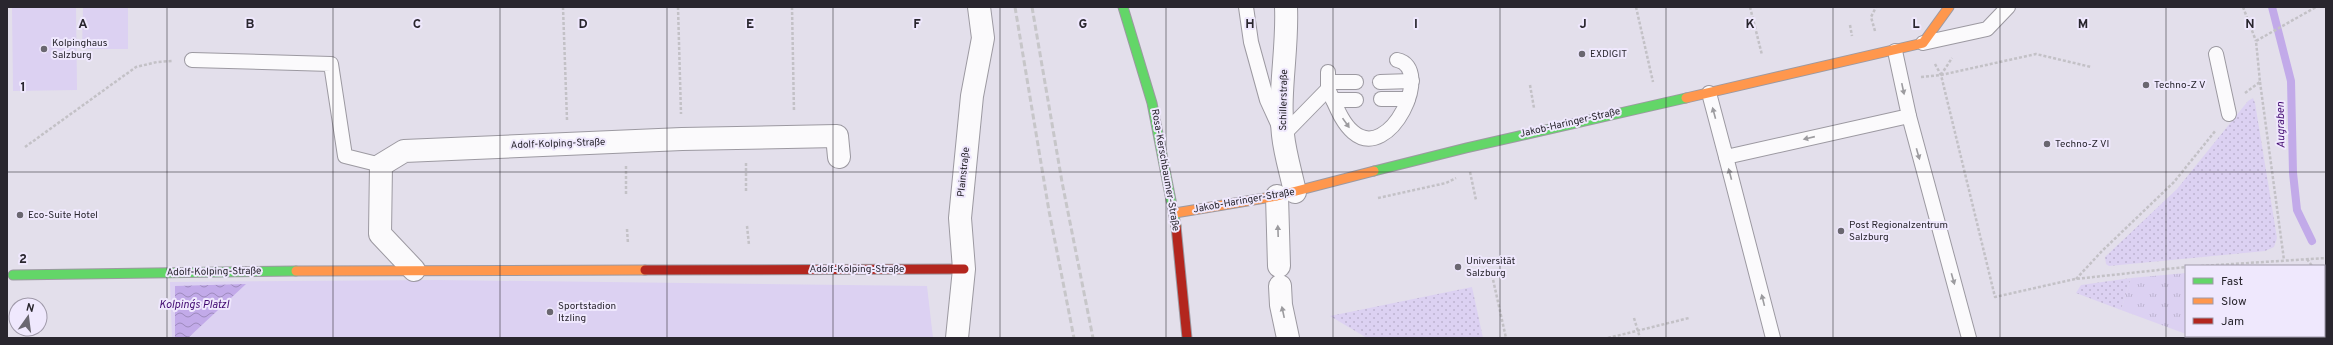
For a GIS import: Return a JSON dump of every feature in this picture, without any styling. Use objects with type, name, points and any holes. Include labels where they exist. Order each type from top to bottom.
[{"type":"street","name":"Plainstraße","points":[[957,338],[964,269],[960,218],[972,96],[983,38],[979,7]]},
{"type":"street","name":"Rosa-Kerschbaumer-Straße","points":[[1123,7],[1152,103],[1175,213],[1187,338]]},
{"type":"street","name":"Schillerstraße","points":[[1286,7],[1287,34],[1283,80],[1283,135],[1286,194],[1280,276],[1281,305],[1288,338]]},
{"type":"street","points":[[1923,43],[1949,7]]},
{"type":"street","name":"Jakob-Haringer-Straße","points":[[1175,213],[1286,194],[1466,148],[1657,104],[1769,81],[1923,43]]},
{"type":"street","name":"Adolf-Kolping-Straße","points":[[381,165],[404,151],[682,139],[746,139],[837,136],[839,157]]},
{"type":"street","points":[[381,165],[380,234],[414,270]]},
{"type":"street","name":"Adolf-Kolping-Straße","points":[[13,275],[414,270],[964,269]]},
{"type":"lane","points":[[1246,7],[1251,42],[1266,100],[1283,135],[1329,86],[1356,82]]},
{"type":"lane","points":[[1923,43],[1987,29],[2008,7]]},
{"type":"lane","points":[[1895,51],[1909,116],[1969,338]]},
{"type":"lane","points":[[2216,54],[2229,114]]},
{"type":"lane","points":[[192,60],[331,64],[345,156],[381,165]]},
{"type":"lane","points":[[1329,86],[1352,131],[1360,137],[1367,138],[1384,134],[1402,113],[1408,99],[1412,81],[1410,68],[1406,64],[1397,60]]},
{"type":"lane","points":[[1380,82],[1412,81]]},
{"type":"lane","points":[[1329,86],[1356,100]]},
{"type":"lane","points":[[1708,93],[1726,157],[1772,338]]},
{"type":"lane","points":[[1380,99],[1408,99]]},
{"type":"lane","points":[[1726,157],[1909,116]]},
{"type":"path","points":[[563,7],[568,144]]},
{"type":"path","points":[[678,7],[682,139]]},
{"type":"path","points":[[792,7],[795,138]]},
{"type":"path","points":[[1636,7],[1657,104]]},
{"type":"path","points":[[1750,7],[1769,81]]},
{"type":"path","points":[[2243,7],[2256,41],[2260,82],[2284,260]]},
{"type":"path","points":[[2256,41],[2316,7]]},
{"type":"path","points":[[1923,43],[1941,75],[1995,297],[2075,279],[2185,267]]},
{"type":"path","points":[[1941,75],[2036,54],[2090,67]]},
{"type":"path","points":[[25,147],[136,67],[157,62],[192,60]]},
{"type":"path","points":[[2075,279],[2174,182],[2244,94],[2260,82]]},
{"type":"path","points":[[746,139],[746,191]]},
{"type":"path","points":[[1470,171],[1476,200]]},
{"type":"path","points":[[2307,258],[2311,265]]},
{"type":"path","points":[[2215,265],[2326,258]]},
{"type":"path","points":[[1492,275],[1506,338]]},
{"type":"path","points":[[1634,318],[1640,338]]},
{"type":"path","points":[[1608,338],[1689,318]]},
{"type":"green space","name":"Kolpinghaus Salzburg","points":[[12,7],[76,7],[77,90],[13,91]]},
{"type":"green space","name":"Kolpinghaus Salzburg","points":[[83,7],[128,7],[128,49],[82,49]]},
{"type":"green space","points":[[2253,98],[2277,238],[2274,247],[2265,251],[2109,266],[2106,264],[2105,257],[2177,189],[2248,101]]},
{"type":"green space","points":[[2185,273],[2185,334],[2121,310],[2131,278]]},
{"type":"green space","points":[[2131,278],[2121,310],[2076,293],[2081,285]]},
{"type":"green space","name":"Sportstadion Itzling","points":[[437,280],[927,286],[933,338],[172,338],[170,282]]},
{"type":"green space","points":[[1472,287],[1483,338],[1367,338],[1330,316]]},
{"type":"green space","points":[[2196,337],[2316,338],[2198,338]]},
{"type":"water","name":"Kolping´s Platzl","points":[[246,284],[188,338],[175,338],[175,286]]},
{"type":"waterway","name":"Augraben","points":[[2272,7],[2291,81],[2293,173],[2297,210],[2312,241]]},
{"type":"railway","points":[[1015,7],[1049,211],[1074,338]]},
{"type":"railway","points":[[1032,7],[1062,182],[1093,338]]},
{"type":"traffic: fast","points":[[1123,7],[1152,103],[1176,226]]},
{"type":"traffic: fast","points":[[1374,171],[1466,148],[1686,98]]},
{"type":"traffic: fast","points":[[13,275],[296,271]]},
{"type":"traffic: slow","points":[[1686,98],[1923,43],[1949,7]]},
{"type":"traffic: slow","points":[[1175,213],[1277,196],[1374,171]]},
{"type":"traffic: slow","points":[[296,271],[645,270]]},
{"type":"traffic: jam","points":[[1176,226],[1187,338]]},
{"type":"traffic: jam","points":[[645,270],[964,269]]},
{"type":"place","name":"Kolpinghaus Salzburg","points":[[44,49]]},
{"type":"place","name":"EXDIGIT","points":[[1582,54]]},
{"type":"place","name":"Techno-Z V","points":[[2146,85]]},
{"type":"place","name":"Techno-Z VI","points":[[2047,144]]},
{"type":"place","name":"Eco-Suite Hotel","points":[[20,215]]},
{"type":"place","name":"Post Regionalzentrum Salzburg","points":[[1841,231]]},
{"type":"place","name":"Universität Salzburg","points":[[1458,267]]},
{"type":"place","name":"Sportstadion Itzling","points":[[550,312]]}]
